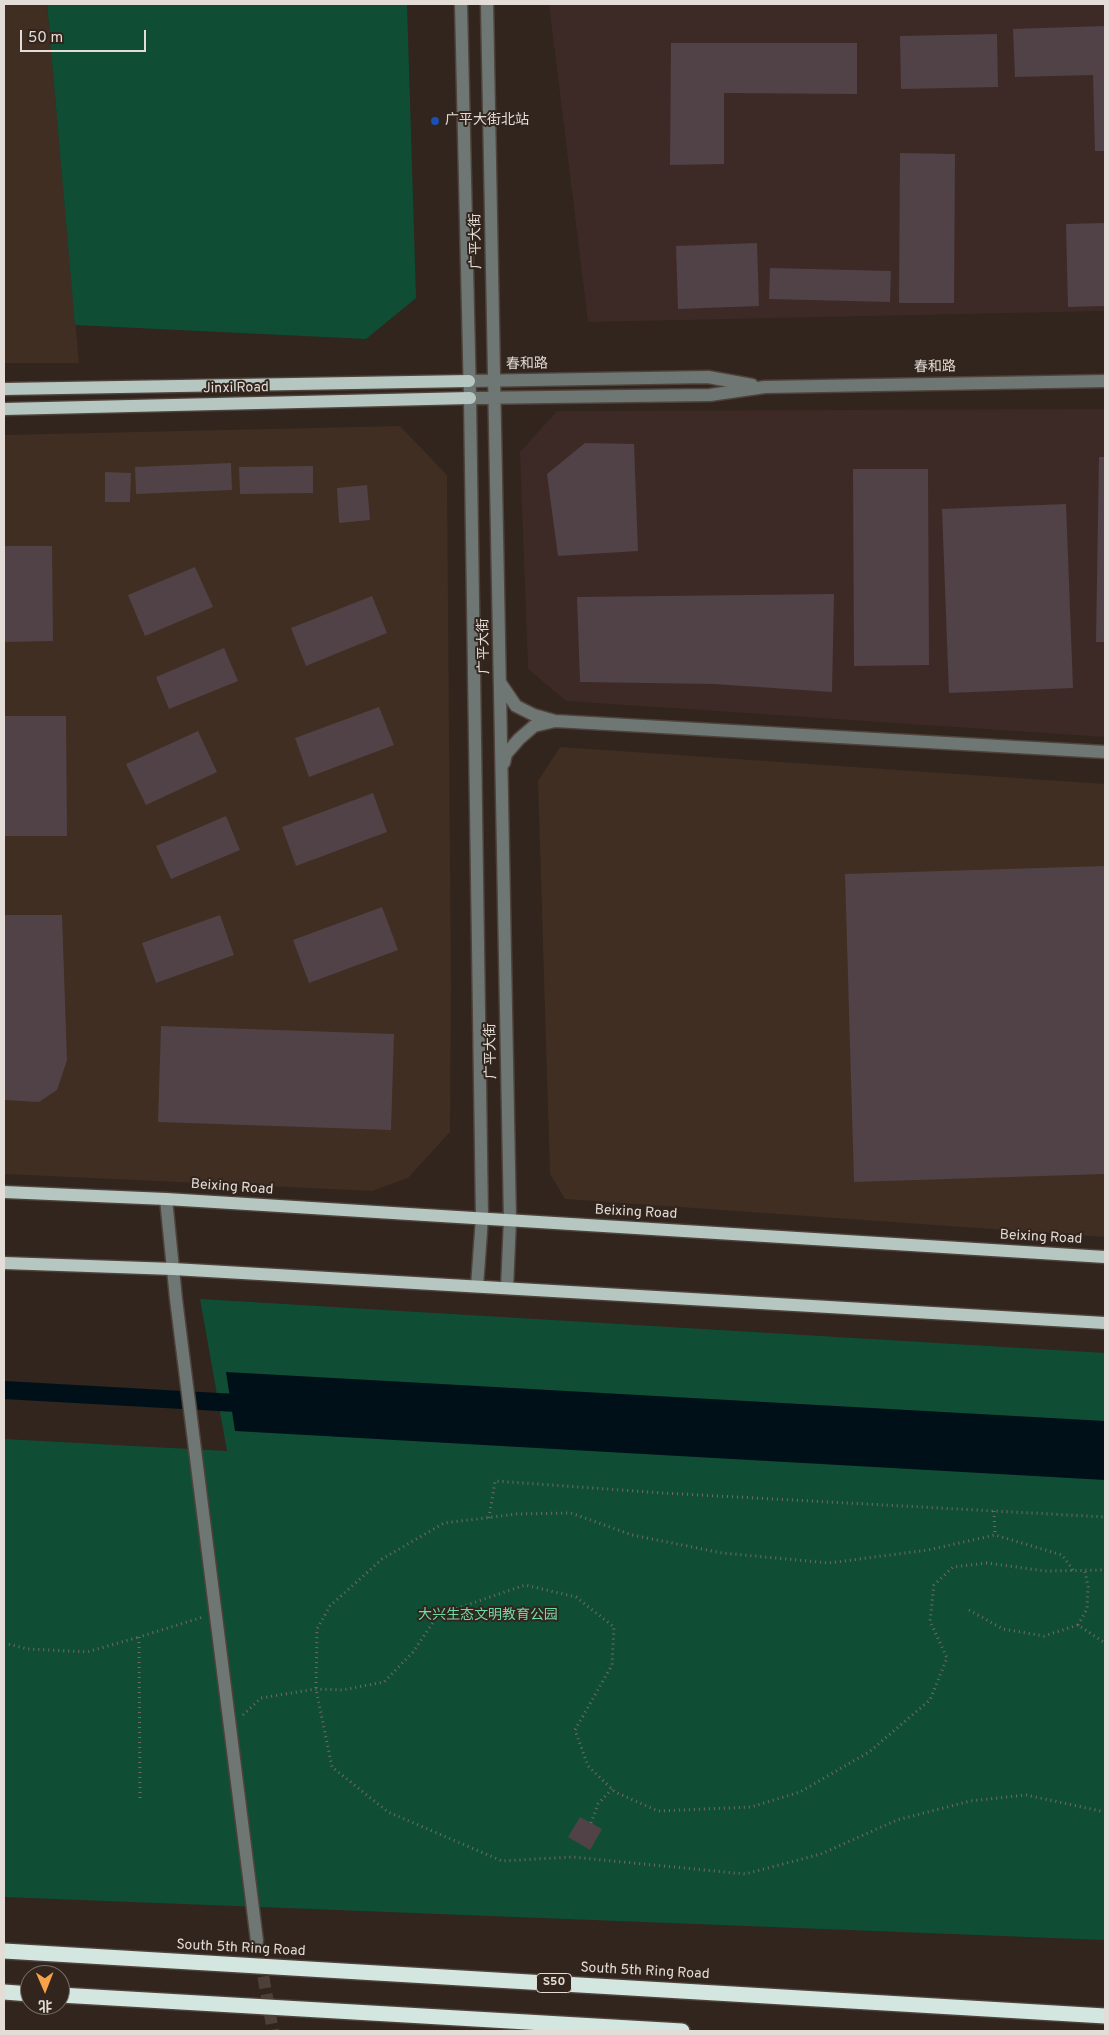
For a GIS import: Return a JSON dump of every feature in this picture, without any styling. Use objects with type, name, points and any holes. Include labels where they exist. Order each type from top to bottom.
[{"type":"highway","name":"South 5th Ring Road","points":[[4,1951],[1105,2016]]},
{"type":"highway","points":[[4,1992],[20,1993]]},
{"type":"highway","points":[[70,1996],[682,2031]]},
{"type":"main road","name":"Jinxi Road","points":[[4,389],[469,381]]},
{"type":"main road","name":"Jinxi Road","points":[[4,409],[470,398]]},
{"type":"main road","name":"Beixing Road","points":[[4,1192],[166,1199],[1105,1256]]},
{"type":"main road","points":[[4,1262],[477,1286],[1105,1323]]},
{"type":"street","name":"广平大街","points":[[461,4],[470,398],[482,1218],[477,1286]]},
{"type":"street","name":"广平大街","points":[[487,4],[503,769],[510,1220],[507,1288]]},
{"type":"street","name":"春和路","points":[[469,381],[708,377],[765,386]]},
{"type":"street","name":"春和路","points":[[470,398],[710,395],[765,386],[1105,381]]},
{"type":"street","points":[[501,684],[516,706],[555,722]]},
{"type":"street","points":[[503,769],[506,754],[534,726],[555,722],[1105,752]]},
{"type":"street","points":[[166,1199],[176,1299],[257,1941]]},
{"type":"path","points":[[489,1518],[495,1481],[672,1494],[1105,1517]]},
{"type":"path","points":[[994,1511],[995,1535]]},
{"type":"path","points":[[1073,1570],[1062,1555],[995,1535],[928,1550],[829,1563],[722,1553],[632,1535],[571,1513],[517,1514],[444,1523],[382,1559],[330,1606],[317,1629],[316,1689],[332,1767],[388,1812],[502,1862],[572,1857],[745,1874],[822,1854],[897,1820],[970,1802],[1026,1795],[1105,1812]]},
{"type":"path","points":[[230,1727],[262,1698],[316,1689],[342,1690],[384,1682],[413,1652],[438,1615],[525,1585],[576,1597],[614,1627],[612,1665],[574,1730],[588,1766],[612,1789],[658,1811],[751,1807],[800,1792],[869,1752],[930,1700],[947,1658],[930,1621],[934,1585],[953,1567],[987,1563],[1045,1571],[1105,1570]]},
{"type":"path","points":[[969,1610],[1003,1629],[1044,1636],[1078,1625],[1087,1609],[1088,1587],[1085,1570]]},
{"type":"path","points":[[4,1643],[28,1649],[86,1652],[216,1613]]},
{"type":"path","points":[[1078,1625],[1105,1644]]},
{"type":"path","points":[[139,1637],[140,1798]]},
{"type":"path","points":[[590,1823],[598,1804],[612,1789]]},
{"type":"shaded area","points":[[4,4],[47,4],[79,363],[4,363]]},
{"type":"shaded area","points":[[549,4],[1105,4],[1105,311],[588,322]]},
{"type":"shaded area","points":[[1105,409],[1105,737],[566,701],[528,669],[520,452],[557,411]]},
{"type":"shaded area","points":[[400,426],[447,475],[451,985],[450,1132],[408,1178],[372,1191],[4,1174],[4,435]]},
{"type":"shaded area","points":[[560,747],[1105,784],[1105,1237],[565,1199],[550,1174],[538,781]]},
{"type":"shaded area","points":[[226,1372],[1105,1421],[1105,1480],[235,1431]]},
{"type":"green space","points":[[47,4],[407,4],[416,298],[366,339],[75,325]]},
{"type":"green space","name":"大兴生态文明教育公园","points":[[200,1299],[1105,1353],[1105,1940],[4,1897],[4,1439],[227,1451]]},
{"type":"building","points":[[1105,26],[1105,151],[1095,151],[1093,75],[1015,77],[1013,29]]},
{"type":"building","points":[[997,34],[998,87],[901,89],[900,36]]},
{"type":"building","points":[[671,43],[857,43],[857,94],[724,93],[724,164],[670,165]]},
{"type":"building","points":[[900,153],[955,154],[954,303],[899,303]]},
{"type":"building","points":[[1105,223],[1105,306],[1068,307],[1066,224]]},
{"type":"building","points":[[757,243],[759,306],[678,309],[676,246]]},
{"type":"building","points":[[770,268],[891,271],[890,302],[769,299]]},
{"type":"building","points":[[585,443],[634,444],[638,551],[558,556],[547,474]]},
{"type":"building","points":[[1099,457],[1105,457],[1105,642],[1096,642]]},
{"type":"building","points":[[231,463],[232,490],[136,494],[135,467]]},
{"type":"building","points":[[313,466],[313,493],[240,494],[239,467]]},
{"type":"building","points":[[853,469],[928,469],[929,665],[854,666]]},
{"type":"building","points":[[105,472],[131,473],[130,502],[105,502]]},
{"type":"building","points":[[367,485],[370,520],[339,523],[337,488]]},
{"type":"building","points":[[1066,504],[1073,688],[949,693],[942,509]]},
{"type":"building","points":[[4,546],[52,546],[53,641],[4,642]]},
{"type":"building","points":[[195,567],[213,607],[145,636],[128,595]]},
{"type":"building","points":[[834,594],[832,692],[714,684],[580,682],[577,597]]},
{"type":"building","points":[[372,596],[387,633],[306,666],[291,628]]},
{"type":"building","points":[[224,648],[238,681],[169,709],[156,677]]},
{"type":"building","points":[[379,707],[394,745],[309,777],[295,738]]},
{"type":"building","points":[[4,716],[66,716],[67,836],[4,836]]},
{"type":"building","points":[[198,731],[217,772],[146,805],[126,764]]},
{"type":"building","points":[[373,793],[387,832],[296,866],[282,827]]},
{"type":"building","points":[[226,816],[240,850],[171,879],[156,846]]},
{"type":"building","points":[[1105,866],[1105,1174],[854,1182],[845,874]]},
{"type":"building","points":[[382,907],[398,950],[309,983],[293,940]]},
{"type":"building","points":[[4,915],[62,915],[67,1060],[57,1090],[39,1102],[4,1100]]},
{"type":"building","points":[[220,915],[234,955],[156,983],[142,943]]},
{"type":"building","points":[[161,1026],[394,1034],[391,1130],[158,1122]]},
{"type":"building","points":[[580,1817],[602,1829],[590,1850],[568,1837]]},
{"type":"waterway","points":[[4,1390],[254,1404]]},
{"type":"tunnel","points":[[257,1941],[273,2031]]},
{"type":"place","name":"广平大街北站","points":[[435,121]]}]
